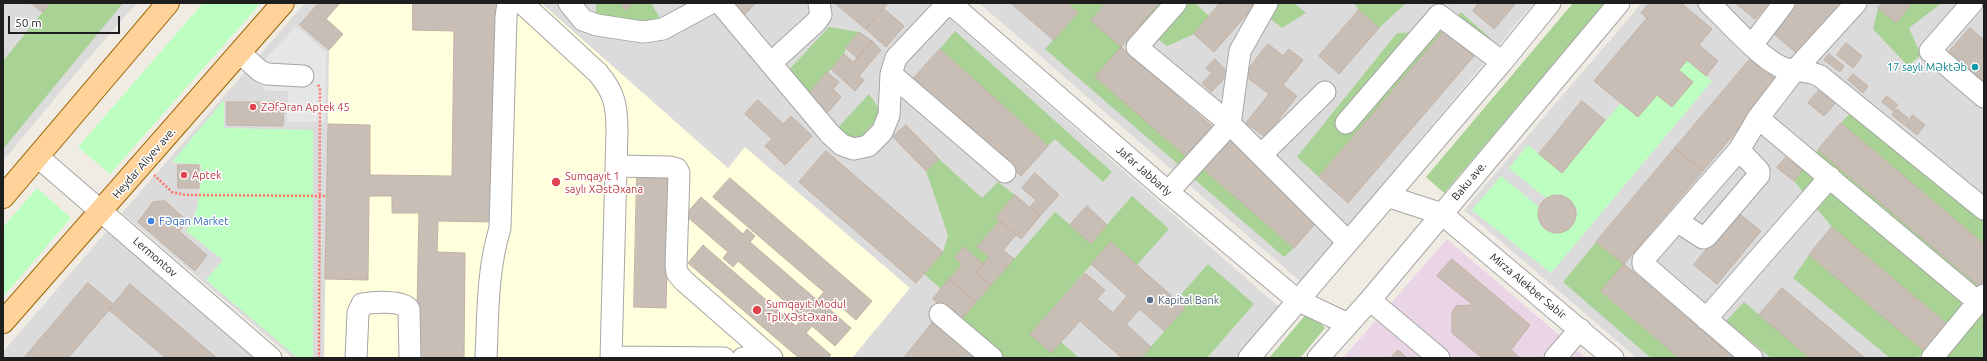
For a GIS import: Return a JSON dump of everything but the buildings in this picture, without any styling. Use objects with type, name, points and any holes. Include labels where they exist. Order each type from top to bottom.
[{"type":"main road","points":[[3,197],[58,130],[168,3]]},
{"type":"main road","name":"Heydar Aliyev ave.","points":[[3,322],[283,3]]},
{"type":"street","points":[[486,358],[490,271],[493,252],[500,228],[506,17],[508,3]]},
{"type":"street","points":[[522,3],[598,73],[609,86],[617,111],[611,357],[724,358]]},
{"type":"street","points":[[569,3],[583,20],[597,25],[643,32],[663,29],[711,3]]},
{"type":"street","points":[[720,3],[830,134],[842,145],[854,149],[868,146],[882,132],[889,115],[891,74],[896,58],[949,3]]},
{"type":"street","points":[[771,64],[816,22],[821,15],[819,3]]},
{"type":"street","name":"Jafar Jabbarly","points":[[949,3],[1168,192],[1297,300],[1348,324]]},
{"type":"street","points":[[1176,3],[1137,47],[1230,124],[1348,242]]},
{"type":"street","points":[[1168,192],[1230,124],[1240,51],[1267,3]]},
{"type":"street","points":[[1249,358],[1502,62],[1550,3]]},
{"type":"street","name":"Baku ave.","points":[[1318,358],[1370,300],[1619,3]]},
{"type":"street","points":[[1709,3],[1752,45],[1776,64],[1795,70],[1812,72],[1820,76],[1984,209]]},
{"type":"street","points":[[1752,45],[1784,3]]},
{"type":"street","points":[[1752,358],[1643,264],[1645,256],[1739,150],[1758,118],[1795,70],[1856,3]]},
{"type":"street","points":[[1972,3],[1930,51],[1984,97]]},
{"type":"street","points":[[1346,123],[1439,15],[1502,62]]},
{"type":"street","points":[[240,53],[260,71],[267,74],[303,76]]},
{"type":"street","points":[[891,74],[1005,172]]},
{"type":"street","points":[[1261,155],[1325,92]]},
{"type":"street","points":[[1758,118],[1981,299],[1932,358]]},
{"type":"street","points":[[1677,220],[1703,238],[1707,236],[1759,175],[1759,171],[1739,150]]},
{"type":"street","name":"Lermontov","points":[[38,156],[271,358]]},
{"type":"street","points":[[616,166],[669,167],[676,169],[679,173],[677,272],[684,281],[768,354]]},
{"type":"street","points":[[1706,318],[1830,177]]},
{"type":"street","points":[[1387,196],[1442,214]]},
{"type":"street","name":"Mirza Alekber Sabir","points":[[1442,214],[1613,358]]},
{"type":"street","points":[[1370,300],[1439,358]]},
{"type":"street","points":[[356,358],[358,313],[362,304],[369,302],[402,303],[407,305],[409,309],[410,358]]},
{"type":"street","points":[[940,314],[992,358]]},
{"type":"street","points":[[1555,358],[1580,330]]},
{"type":"street","points":[[743,358],[768,354]]},
{"type":"path","points":[[303,76],[311,78],[320,88],[319,358]]},
{"type":"path","points":[[142,164],[172,192],[178,194],[326,196]]},
{"type":"shaded area","points":[[3,3],[137,3],[3,161]]},
{"type":"shaded area","points":[[305,3],[932,3],[1280,308],[1237,358],[293,358],[122,213]]},
{"type":"shaded area","name":"Sumqayıt 1 saylı Xəstəxana","points":[[340,3],[541,3],[728,168],[745,147],[910,288],[852,358],[324,358],[329,50],[343,34],[326,19]]},
{"type":"shaded area","points":[[979,3],[1534,3],[1301,282]]},
{"type":"shaded area","points":[[1642,3],[1984,3],[1984,358],[1637,358],[1464,210]]},
{"type":"shaded area","points":[[296,26],[326,52],[325,122],[287,122],[288,91],[266,91],[253,72]]},
{"type":"shaded area","points":[[107,231],[254,358],[3,358],[3,352]]},
{"type":"shaded area","points":[[1447,239],[1586,358],[1343,358]]},
{"type":"green space","points":[[50,3],[123,3],[3,149],[3,61]]},
{"type":"green space","points":[[203,3],[261,3],[110,174],[78,147]]},
{"type":"green space","points":[[596,3],[621,3],[625,10],[635,3],[651,3],[659,17],[644,28],[596,20]]},
{"type":"green space","points":[[1071,3],[1106,3],[1091,21],[1121,47],[1188,158],[1180,166],[1045,49],[1078,13],[1069,5]]},
{"type":"green space","points":[[1159,3],[1195,3],[1209,16],[1194,34],[1167,46],[1140,25]]},
{"type":"green space","points":[[1251,3],[1294,3],[1306,13],[1282,28]]},
{"type":"green space","points":[[1354,3],[1406,3],[1379,28],[1359,10]]},
{"type":"green space","points":[[1573,3],[1605,3],[1444,193],[1426,177]]},
{"type":"green space","points":[[1912,3],[1942,3],[1909,28],[1921,55],[1908,66],[1873,29],[1878,8],[1896,23]]},
{"type":"green space","points":[[1461,12],[1491,39],[1474,56],[1444,31]]},
{"type":"green space","points":[[829,27],[859,32],[846,48],[844,54],[808,95],[785,74]]},
{"type":"green space","points":[[955,31],[1112,172],[1103,182],[1055,139],[1048,146],[940,49]]},
{"type":"green space","points":[[1444,31],[1319,177],[1297,157],[1397,33]]},
{"type":"green space","points":[[1687,60],[1712,81],[1551,273],[1472,210],[1501,176],[1539,207],[1539,221],[1545,229],[1553,232],[1562,231],[1570,226],[1576,219],[1577,210],[1571,201],[1562,195],[1546,198],[1509,168],[1528,145],[1562,173],[1621,103],[1638,117],[1657,95],[1672,107],[1693,82],[1679,70]]},
{"type":"green space","points":[[869,94],[882,113],[855,145],[834,132]]},
{"type":"green space","points":[[224,100],[224,128],[313,130],[313,358],[298,358],[206,280],[223,260],[186,231],[191,224],[197,208],[201,181],[201,164],[176,163],[173,161]]},
{"type":"green space","points":[[1856,107],[1984,218],[1984,244],[1841,123]]},
{"type":"green space","points":[[1818,150],[1984,290],[1984,358],[1933,358],[1924,352],[1917,358],[1890,358],[1793,278],[1809,255],[1924,351],[1947,324],[1832,227],[1794,181]]},
{"type":"green space","points":[[939,159],[982,198],[998,182],[1015,195],[996,218],[1000,221],[977,247],[989,257],[983,264],[964,247],[955,258],[962,265],[941,289],[924,274],[943,252],[948,235],[926,171]]},
{"type":"green space","points":[[1202,168],[1294,248],[1284,257],[1193,178]]},
{"type":"green space","points":[[37,188],[71,218],[3,297],[3,227]]},
{"type":"green space","points":[[1132,196],[1169,229],[1137,265],[1111,242],[1030,334],[1051,353],[1061,342],[1079,358],[1003,358],[959,322],[1055,212],[1091,243]]},
{"type":"green space","points":[[1596,242],[1624,264],[1601,292],[1679,358],[1651,358],[1563,282]]},
{"type":"green space","points":[[1208,264],[1254,304],[1207,358],[1141,358],[1185,308],[1176,300]]},
{"type":"green space","points":[[1744,302],[1810,358],[1771,358],[1726,321]]},
{"type":"green space","points":[[1308,312],[1325,328],[1300,358],[1269,358]]},
{"type":"place","name":"17 saylı Məktəb","points":[[1975,67]]},
{"type":"place","name":"Zəfəran Aptek 45","points":[[253,107]]},
{"type":"place","name":"Aptek","points":[[184,175]]},
{"type":"place","name":"Sumqayıt 1 saylı Xəstəxana","points":[[556,182]]},
{"type":"place","name":"Fəqan Market","points":[[151,221]]},
{"type":"place","name":"Kapital Bank","points":[[1150,300]]},
{"type":"place","name":"Sumqayıt Modul Tpl Xəstəxana","points":[[757,310]]}]
